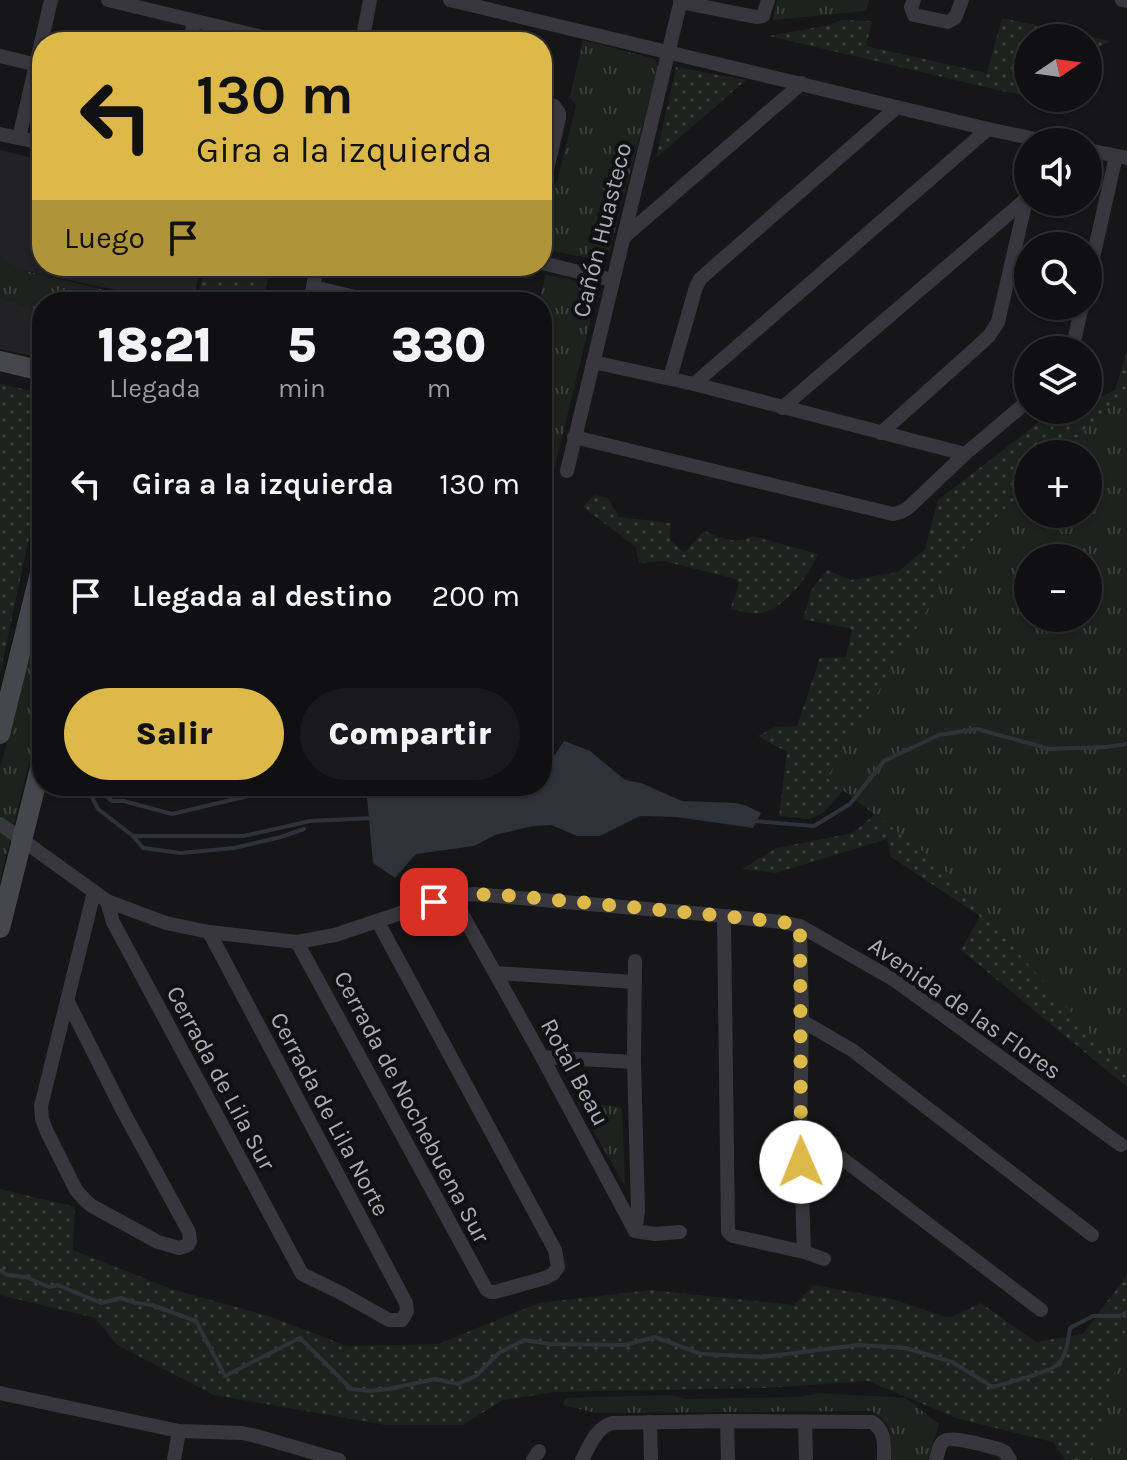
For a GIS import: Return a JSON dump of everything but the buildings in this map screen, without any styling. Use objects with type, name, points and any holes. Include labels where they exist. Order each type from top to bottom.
[{"type":"street","points":[[45,32],[51,0]]},
{"type":"street","points":[[108,0],[238,32]]},
{"type":"street","points":[[364,32],[370,0]]},
{"type":"street","points":[[450,0],[1014,135]]},
{"type":"street","points":[[680,1],[756,17],[763,16],[768,0]]},
{"type":"street","points":[[914,0],[911,7],[914,15],[948,22],[955,18],[962,0]]},
{"type":"street","name":"Cañón Huasteco","points":[[567,471],[680,1]]},
{"type":"street","points":[[192,32],[194,22]]},
{"type":"street","points":[[0,56],[32,63]]},
{"type":"street","points":[[623,238],[802,83]]},
{"type":"street","points":[[19,138],[32,91]]},
{"type":"street","points":[[552,105],[557,109],[559,118],[552,148]]},
{"type":"street","points":[[670,378],[700,279],[897,107]]},
{"type":"street","points":[[694,384],[988,129]]},
{"type":"street","points":[[0,134],[32,141]]},
{"type":"street","points":[[1101,232],[1122,157],[1102,153]]},
{"type":"street","points":[[782,408],[1014,206]]},
{"type":"street","points":[[881,433],[989,336],[998,322],[1022,216]]},
{"type":"street","points":[[552,265],[612,280]]},
{"type":"street","points":[[312,292],[315,276]]},
{"type":"street","points":[[313,287],[334,292]]},
{"type":"street","points":[[0,361],[32,369]]},
{"type":"street","points":[[593,362],[670,378],[965,454]]},
{"type":"street","points":[[574,437],[886,513],[908,508],[1014,413]]},
{"type":"street","points":[[0,734],[32,605]]},
{"type":"street","points":[[0,928],[33,796]]},
{"type":"street","name":"Avenida de las Flores","points":[[0,824],[107,901],[166,923],[209,932],[297,942],[335,935],[452,896],[474,894],[800,926],[896,981],[1121,1145]]},
{"type":"street","points":[[67,1000],[189,1232],[188,1245],[179,1248],[158,1242],[92,1206],[76,1190],[42,1119],[41,1106],[67,1000],[94,892]]},
{"type":"street","name":"Rotal Beau","points":[[452,896],[635,1231]]},
{"type":"street","name":"Cerrada de Lila Sur","points":[[107,901],[113,922],[302,1274],[389,1320],[396,1322],[405,1317]]},
{"type":"street","points":[[724,917],[728,1232],[733,1236],[824,1259]]},
{"type":"street","name":"Cerrada de Nochebuena Sur","points":[[297,942],[482,1283],[490,1292],[545,1278],[558,1267],[555,1250],[378,922]]},
{"type":"street","points":[[800,926],[800,1132],[804,1252]]},
{"type":"street","name":"Cerrada de Lila Norte","points":[[209,932],[406,1303],[405,1317]]},
{"type":"street","points":[[635,961],[638,1211],[635,1231],[655,1234],[680,1232]]},
{"type":"street","points":[[496,973],[635,982]]},
{"type":"street","points":[[802,1021],[852,1050],[1092,1235]]},
{"type":"street","points":[[542,1057],[634,1062]]},
{"type":"street","points":[[800,1132],[835,1153],[1041,1310]]},
{"type":"street","points":[[4,1392],[179,1431],[242,1433],[339,1460]]},
{"type":"street","points":[[727,1421],[728,1460]]},
{"type":"street","points":[[582,1460],[593,1438],[604,1426],[612,1423],[727,1421],[876,1424],[883,1439],[884,1460]]},
{"type":"street","points":[[650,1422],[651,1460]]},
{"type":"street","points":[[805,1422],[806,1460]]},
{"type":"street","points":[[174,1460],[179,1431]]},
{"type":"street","points":[[936,1460],[941,1444],[952,1439],[999,1449],[1009,1458]]},
{"type":"shaded area","points":[[0,150],[32,158],[32,272],[17,269],[0,256]]},
{"type":"shaded area","points":[[50,276],[199,276],[195,292],[126,292]]},
{"type":"shaded area","points":[[0,297],[32,309],[32,356],[0,349]]},
{"type":"shaded area","points":[[564,741],[590,751],[625,780],[641,783],[682,801],[736,803],[761,813],[753,828],[676,817],[640,816],[600,836],[577,836],[551,825],[533,826],[495,835],[474,846],[416,854],[395,878],[373,863],[367,796],[552,796],[552,754],[555,755]]},
{"type":"green space","points":[[777,0],[869,0],[866,11],[773,20]]},
{"type":"green space","points":[[1002,18],[1030,24],[1014,24],[1014,93],[769,36],[842,20],[872,21],[866,46],[987,73]]},
{"type":"green space","points":[[583,40],[655,59],[658,67],[608,257],[604,261],[552,251],[552,192],[576,106],[570,97]]},
{"type":"green space","points":[[676,67],[746,80],[656,158]]},
{"type":"green space","points":[[0,256],[17,269],[32,273],[32,276],[46,276],[113,292],[32,292],[32,309],[0,297]]},
{"type":"green space","points":[[203,276],[268,276],[264,292],[199,292]]},
{"type":"green space","points":[[546,276],[597,285],[554,470],[552,292],[542,292]]},
{"type":"green space","points":[[1127,351],[1127,732],[889,740],[824,812],[810,819],[779,816],[787,752],[758,736],[775,727],[797,726],[820,658],[846,657],[852,629],[803,619],[811,591],[827,570],[851,580],[898,572],[925,549],[938,500],[1014,442],[1014,528],[1102,528],[1102,440],[1016,440],[1037,424],[1102,424],[1102,396],[1115,390]]},
{"type":"green space","points":[[0,384],[32,391],[32,524],[0,674]]},
{"type":"green space","points":[[1127,390],[1127,1075],[938,863],[827,778],[963,550],[1014,500],[1014,528],[1102,528],[1102,440],[1075,440],[1092,424],[1102,424],[1102,414]]},
{"type":"green space","points":[[594,495],[608,498],[619,517],[671,523],[670,540],[684,553],[704,531],[734,540],[752,536],[818,554],[803,581],[788,598],[771,610],[750,613],[730,609],[739,584],[736,579],[663,561],[639,563],[636,547],[583,507]]},
{"type":"green space","points":[[32,642],[32,751],[0,881],[0,769]]},
{"type":"green space","points":[[956,745],[1127,764],[1127,1087],[961,950],[980,916],[891,857],[887,839],[776,873],[742,869],[776,848],[853,833]]},
{"type":"green space","points":[[576,1100],[622,1108],[625,1186]]},
{"type":"green space","points":[[0,1189],[75,1207],[73,1250],[171,1289],[271,1317],[347,1346],[438,1344],[539,1303],[650,1290],[794,1305],[814,1285],[892,1299],[949,1318],[981,1303],[1036,1342],[1083,1334],[1127,1275],[1127,1460],[1065,1460],[1053,1442],[959,1419],[868,1381],[766,1388],[555,1392],[503,1400],[463,1425],[386,1425],[214,1395],[117,1345],[95,1318],[0,1295]]},
{"type":"green space","points":[[1127,1325],[1127,1460],[1092,1460]]},
{"type":"green space","points":[[819,1393],[906,1398],[939,1424],[928,1460],[890,1460],[890,1431],[884,1421],[871,1411],[596,1413],[563,1405],[565,1398],[670,1395],[686,1399],[800,1397]]},
{"type":"waterway","points":[[754,821],[814,826],[850,804],[884,761],[939,735],[977,729],[1050,749],[1127,744]]},
{"type":"waterway","points":[[91,796],[98,809],[133,836],[244,836],[310,821],[374,818]]},
{"type":"waterway","points":[[106,796],[112,801],[124,801],[172,814],[248,796]]},
{"type":"waterway","points":[[133,836],[143,848],[181,853],[234,848],[304,829]]},
{"type":"waterway","points":[[0,1270],[7,1275],[26,1277],[49,1287],[58,1285],[101,1303],[121,1298],[196,1321],[225,1376],[300,1338],[351,1389],[371,1391],[435,1379],[458,1384],[476,1376],[499,1353],[524,1340],[550,1344],[625,1345],[655,1337],[701,1354],[763,1357],[858,1345],[906,1348],[952,1362],[993,1387],[1057,1365],[1065,1353],[1070,1328],[1093,1316],[1120,1316],[1127,1312]]},
{"type":"route","points":[[434,902],[452,896],[504,895],[800,926],[801,1162]]}]
